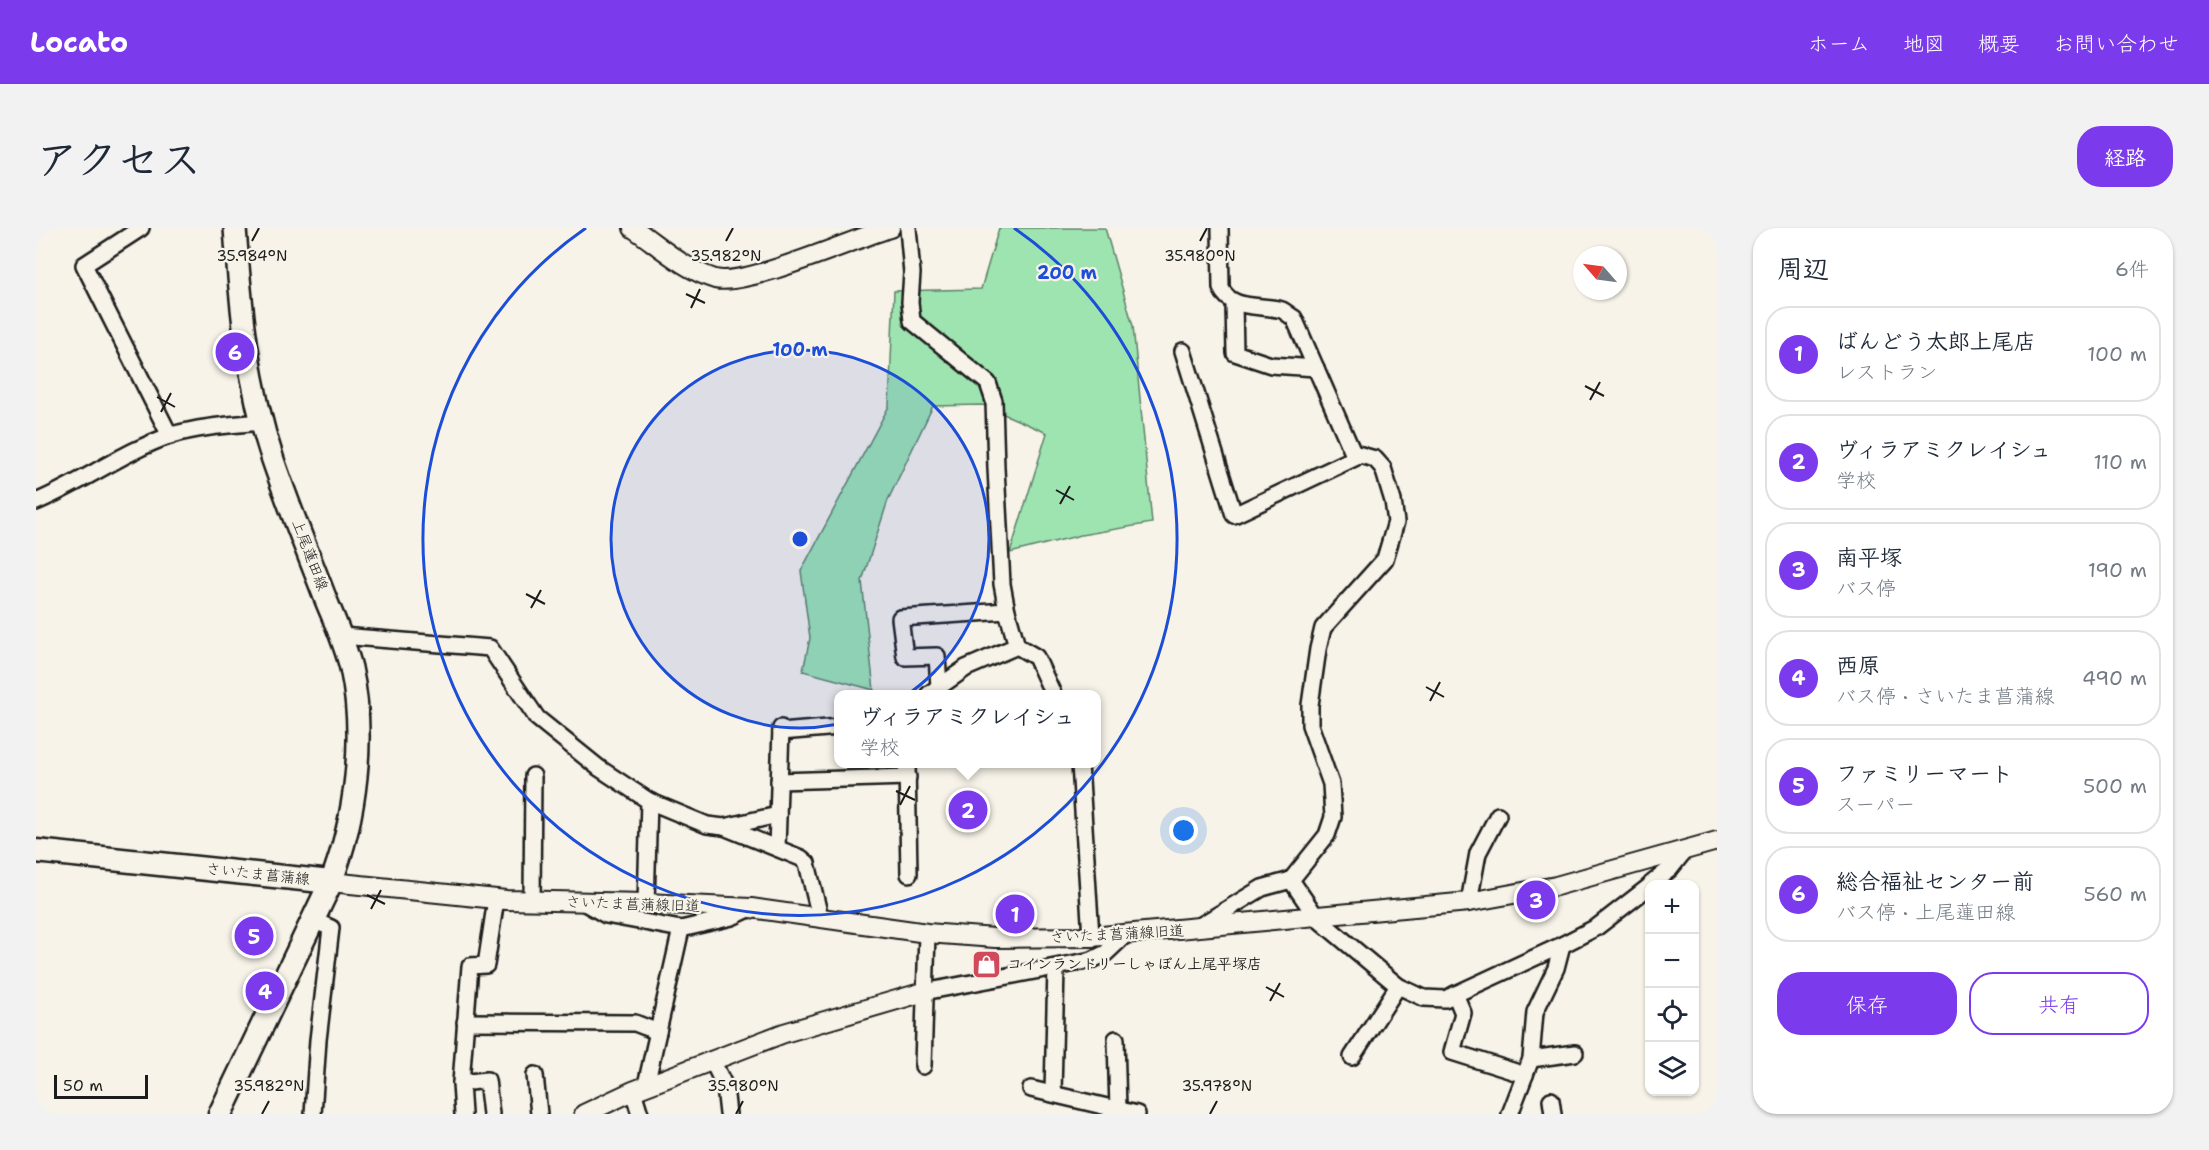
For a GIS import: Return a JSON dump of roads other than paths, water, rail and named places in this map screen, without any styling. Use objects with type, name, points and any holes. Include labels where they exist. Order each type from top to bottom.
[{"type":"main road","name":"上尾蓮田線","points":[[235,228],[246,353],[252,385],[273,459],[341,636],[357,698],[356,769],[348,832],[331,882]]},
{"type":"main road","name":"さいたま菖蒲線","points":[[36,851],[331,882],[220,1114]]},
{"type":"street","points":[[141,228],[84,266],[170,436]]},
{"type":"street","points":[[633,228],[691,268],[716,279],[729,281],[794,262],[890,228]]},
{"type":"street","points":[[908,228],[912,273],[910,302],[912,321],[988,384],[994,401],[1002,584],[1007,611],[1017,646],[1036,657],[1051,690]]},
{"type":"street","points":[[1196,929],[1262,888],[1292,880],[1326,835],[1333,817],[1331,784],[1310,725],[1310,705],[1318,649],[1323,628],[1385,559],[1396,522],[1393,501],[1383,468],[1375,459],[1353,453],[1294,318],[1283,311],[1234,303],[1225,297],[1221,288],[1220,228]]},
{"type":"street","points":[[1234,303],[1235,353],[1271,365],[1316,368]]},
{"type":"street","points":[[1183,351],[1234,515],[1361,455]]},
{"type":"street","points":[[36,502],[59,492],[108,464],[170,436],[204,427],[262,423]]},
{"type":"street","points":[[934,690],[937,656],[905,657],[900,618],[1007,611]]},
{"type":"street","points":[[341,636],[490,648],[537,718],[599,768],[649,801],[707,825],[724,826],[778,815]]},
{"type":"street","points":[[935,690],[966,668],[1017,646]]},
{"type":"street","points":[[777,848],[781,730],[834,727]]},
{"type":"street","points":[[1080,768],[1092,938]]},
{"type":"street","points":[[779,781],[908,770],[909,874]]},
{"type":"street","points":[[532,901],[533,777]]},
{"type":"street","points":[[646,903],[649,801]]},
{"type":"street","points":[[1469,902],[1478,854],[1498,815]]},
{"type":"street","points":[[724,826],[801,858],[807,863],[820,917]]},
{"type":"street","name":"さいたま菖蒲線旧道","points":[[331,882],[496,899],[751,908],[927,933],[995,938],[1092,938],[1469,902],[1556,886],[1717,841]]},
{"type":"street","points":[[1656,880],[1670,869],[1685,850]]},
{"type":"street","points":[[1292,880],[1317,918],[1398,986],[1424,998],[1444,999],[1597,927],[1645,889]]},
{"type":"street","points":[[463,1114],[461,1083],[470,966],[486,965],[496,899]]},
{"type":"street","points":[[584,902],[606,915],[681,929],[732,917],[751,908]]},
{"type":"street","points":[[313,920],[331,928],[318,1040],[313,1114]]},
{"type":"street","points":[[640,1114],[640,1088],[658,1032],[681,929]]},
{"type":"street","points":[[923,1066],[927,933]]},
{"type":"street","points":[[584,1114],[640,1088],[784,1033],[924,992],[1092,960],[1106,953],[1124,936]]},
{"type":"street","points":[[1510,1114],[1531,1059],[1535,1012],[1557,968],[1562,945]]},
{"type":"street","points":[[1053,1094],[1056,968]]},
{"type":"street","points":[[1352,1057],[1398,986]]},
{"type":"street","points":[[1455,994],[1463,1013],[1452,1052],[1525,1074]]},
{"type":"street","points":[[465,1022],[635,1023],[658,1032]]},
{"type":"street","points":[[1031,1089],[1127,1112],[1116,1039]]},
{"type":"street","points":[[1531,1059],[1575,1053]]},
{"type":"street","points":[[712,1060],[724,1087],[728,1114]]},
{"type":"street","points":[[535,1076],[539,1114]]},
{"type":"street","points":[[461,1083],[487,1080],[491,1114]]},
{"type":"place","name":"総合福祉センター前","points":[[235,352]]},
{"type":"place","name":"ヴィラアミクレイシュ","points":[[968,810]]},
{"type":"place","name":"南平塚","points":[[1536,900]]},
{"type":"place","name":"ばんどう太郎上尾店","points":[[1015,914]]},
{"type":"place","name":"ファミリーマート","points":[[254,936]]},
{"type":"place","name":"コインランドリーしゃぼん上尾平塚店","points":[[986,964]]},
{"type":"place","name":"西原","points":[[265,991]]}]
